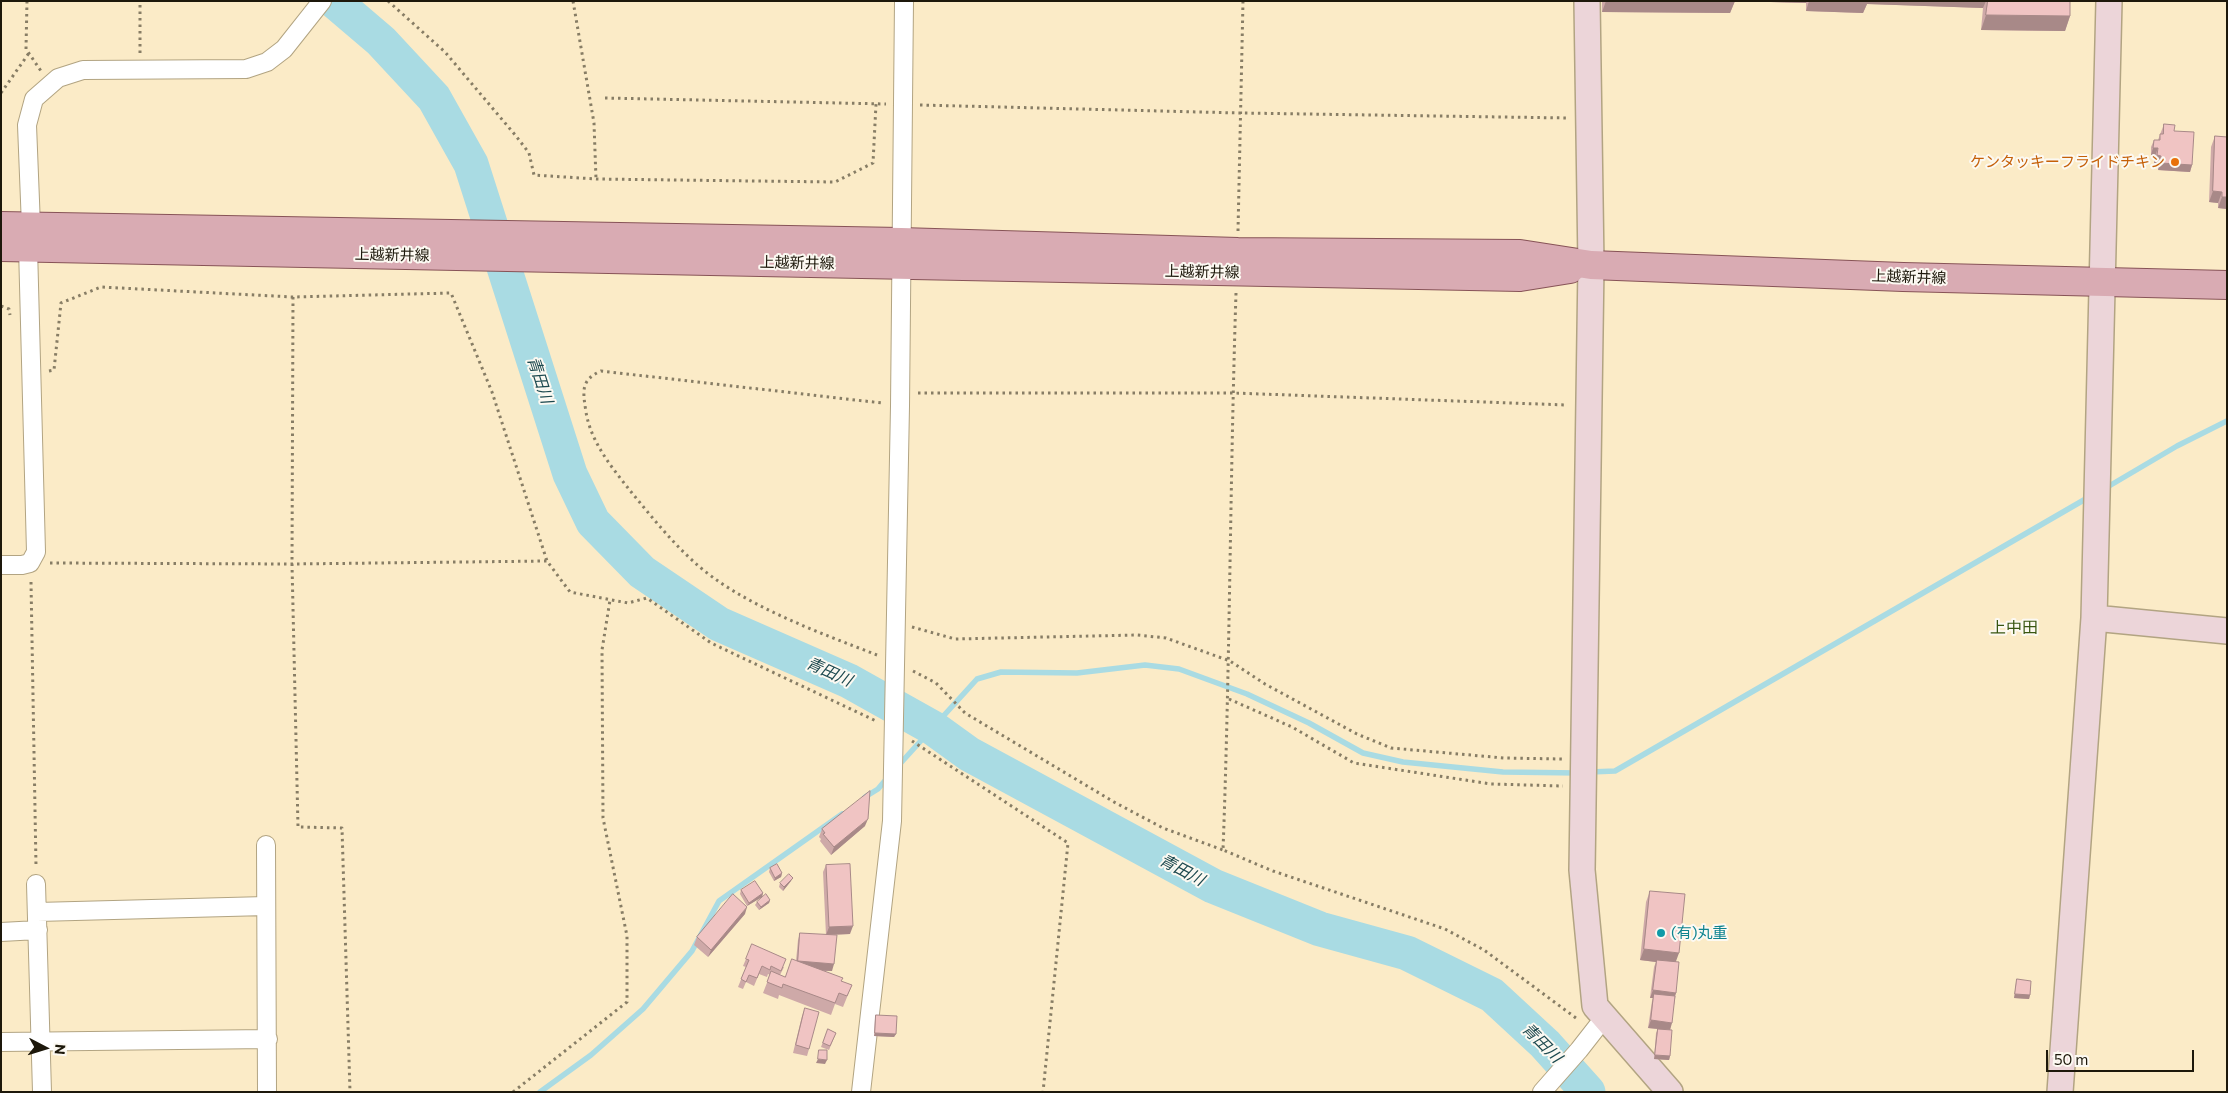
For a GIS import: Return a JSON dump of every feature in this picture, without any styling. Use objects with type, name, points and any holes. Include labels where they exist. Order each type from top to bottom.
[{"type":"main road","name":"上越新井線","points":[[1,226],[30,236],[1237,262],[1520,277],[1591,265],[2103,283],[2227,285]]},
{"type":"main road","name":"上越新井線","points":[[1,248],[30,236]]},
{"type":"street","points":[[861,1092],[892,821],[905,104],[904,1]]},
{"type":"street","points":[[1587,1],[1591,265],[1582,870],[1595,1006],[1599,1026],[1670,1092]]},
{"type":"street","points":[[2060,1092],[2094,618],[2109,1]]},
{"type":"street","points":[[1,565],[30,563],[36,552],[27,125],[34,99],[58,78],[83,70],[140,68],[246,69],[267,62],[284,49],[320,4]]},
{"type":"street","points":[[2094,618],[2227,631]]},
{"type":"street","points":[[266,845],[267,1092]]},
{"type":"street","points":[[36,884],[42,1092]]},
{"type":"street","points":[[37,912],[266,906]]},
{"type":"street","points":[[1,932],[38,930]]},
{"type":"street","points":[[1544,1090],[1599,1026]]},
{"type":"street","points":[[1,1042],[268,1039]]},
{"type":"path","points":[[26,1],[26,49],[50,85]]},
{"type":"path","points":[[140,1],[140,68]]},
{"type":"path","points":[[388,1],[445,52],[529,153],[534,175],[596,180],[835,182],[873,163],[876,104]]},
{"type":"path","points":[[574,1],[594,123],[596,180]]},
{"type":"path","points":[[1223,850],[1230,661],[1233,394],[1243,1]]},
{"type":"path","points":[[1,93],[29,53]]},
{"type":"path","points":[[605,98],[1240,113],[1589,118]]},
{"type":"path","points":[[32,376],[54,370],[60,303],[100,287],[293,297],[451,292],[492,392],[547,561],[570,592],[628,603],[648,598],[711,643],[893,725],[1068,843],[1043,1092]]},
{"type":"path","points":[[293,297],[292,564],[298,827],[342,828],[350,1092]]},
{"type":"path","points":[[1588,406],[1233,394],[900,399],[608,372],[591,375],[585,382],[584,398],[587,420],[595,439],[612,468],[660,526],[693,561],[721,582],[758,604],[894,668],[936,683],[965,713],[1114,802],[1163,828],[1273,871],[1445,930],[1484,950],[1561,1006],[1599,1026]]},
{"type":"path","points":[[36,884],[30,563],[292,564],[547,561]]},
{"type":"path","points":[[514,1092],[627,1002],[627,936],[603,818],[602,650],[610,600]]},
{"type":"path","points":[[895,622],[955,639],[1137,635],[1166,638],[1230,661],[1265,684],[1358,734],[1391,748],[1504,758],[1584,760]]},
{"type":"path","points":[[1228,699],[1292,727],[1354,763],[1491,784],[1583,787]]},
{"type":"building","points":[[1988,1],[2070,1],[2070,16],[1986,15]]},
{"type":"building","points":[[2164,124],[2175,125],[2174,131],[2194,132],[2192,165],[2161,163],[2161,156],[2157,155],[2158,148],[2153,148],[2154,140],[2160,140],[2160,134],[2163,134]]},
{"type":"building","points":[[2215,136],[2227,137],[2227,197],[2222,197],[2222,192],[2213,191]]},
{"type":"building","points":[[870,791],[868,819],[834,847],[823,834],[825,833],[822,829]]},
{"type":"building","points":[[777,864],[782,873],[775,878],[770,868]]},
{"type":"building","points":[[850,864],[853,926],[829,927],[826,865]]},
{"type":"building","points":[[789,874],[793,878],[784,887],[780,883]]},
{"type":"building","points":[[755,881],[763,893],[749,903],[741,890]]},
{"type":"building","name":"(有)丸重","points":[[1650,891],[1685,894],[1679,953],[1644,949]]},
{"type":"building","points":[[733,894],[747,907],[711,950],[697,937]]},
{"type":"building","points":[[766,894],[770,900],[761,907],[757,902]]},
{"type":"building","points":[[800,933],[837,935],[834,964],[798,961]]},
{"type":"building","points":[[752,944],[786,959],[781,971],[771,966],[770,970],[762,966],[757,978],[749,975],[746,982],[741,979],[749,960],[746,959]]},
{"type":"building","points":[[792,959],[843,978],[841,981],[852,985],[847,996],[839,993],[835,1003],[783,984],[782,988],[767,982],[771,971],[785,977]]},
{"type":"building","points":[[1657,960],[1679,962],[1676,993],[1653,990]]},
{"type":"building","points":[[2017,979],[2031,981],[2030,995],[2015,994]]},
{"type":"building","points":[[1654,994],[1675,996],[1672,1023],[1651,1020]]},
{"type":"building","points":[[805,1008],[819,1012],[809,1049],[796,1045]]},
{"type":"building","points":[[876,1015],[897,1016],[896,1034],[875,1033]]},
{"type":"building","points":[[828,1029],[836,1033],[830,1046],[823,1043]]},
{"type":"building","points":[[1658,1029],[1672,1030],[1670,1056],[1655,1055]]},
{"type":"building","points":[[819,1050],[827,1050],[827,1060],[818,1059]]},
{"type":"waterway","name":"青田川","points":[[334,1],[381,41],[434,98],[471,164],[570,474],[593,522],[642,572],[719,624],[849,681],[933,728],[969,754],[1213,886],[1320,929],[1407,953],[1492,995],[1545,1044],[1588,1092]]},
{"type":"waterway","points":[[2104,489],[2177,446],[2227,421]]},
{"type":"waterway","points":[[1590,772],[1615,771],[2089,497]]},
{"type":"waterway","points":[[898,766],[977,679],[1001,672],[1077,673],[1145,665],[1179,669],[1247,694],[1309,723],[1363,753],[1403,762],[1503,772],[1578,773]]},
{"type":"waterway","points":[[865,797],[878,789],[888,777]]},
{"type":"waterway","points":[[540,1092],[591,1055],[643,1009],[692,951],[719,901],[842,814]]},
{"type":"place","name":"ケンタッキーフライドチキン","points":[[2175,162]]},
{"type":"place","name":"(有)丸重","points":[[1661,933]]},
{"type":"district","name":"上中田","points":[[2014,628]]}]
